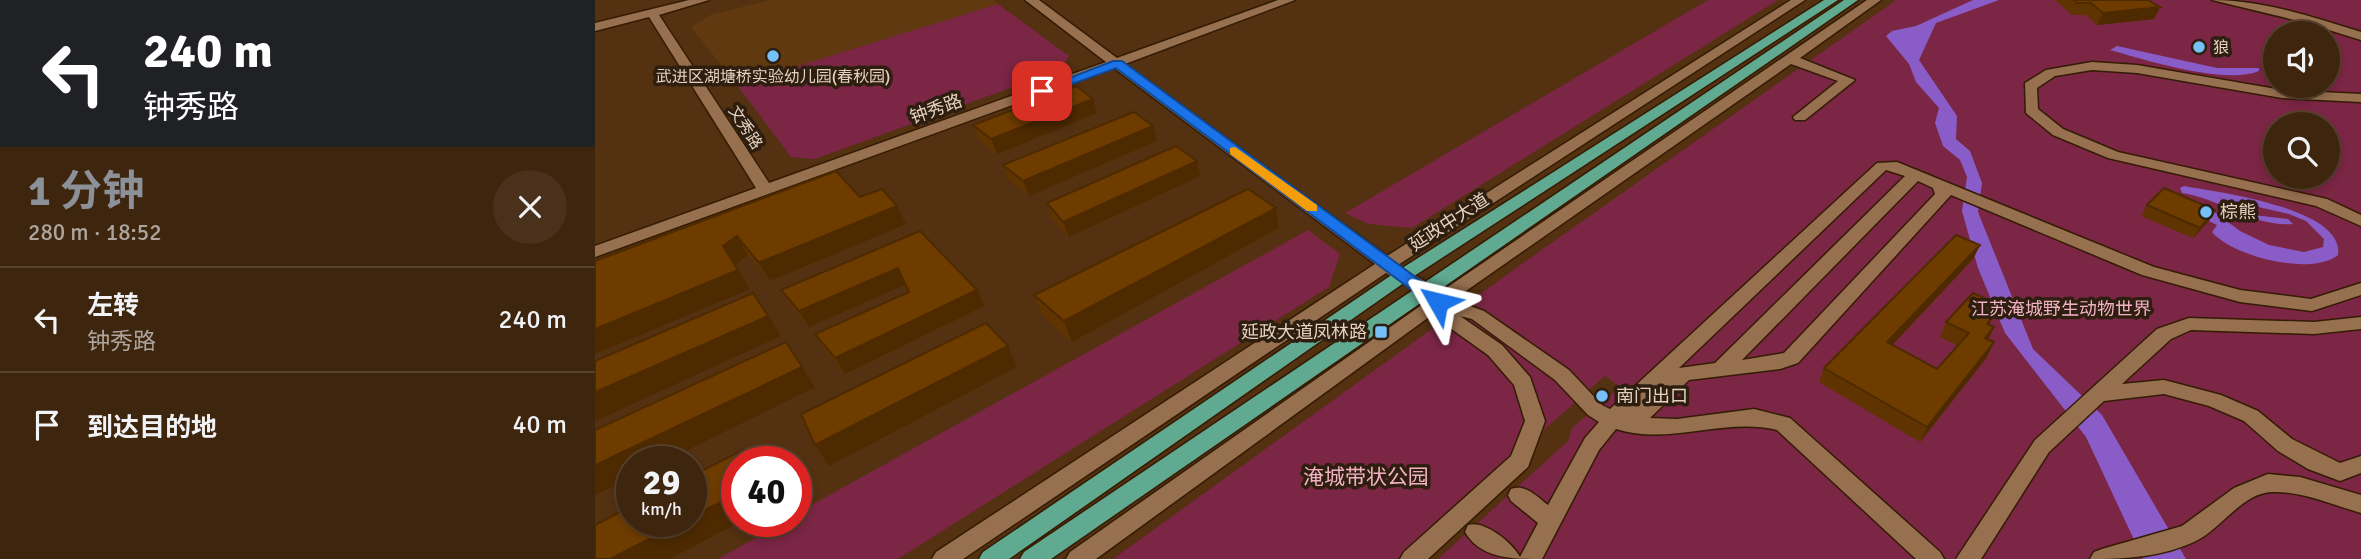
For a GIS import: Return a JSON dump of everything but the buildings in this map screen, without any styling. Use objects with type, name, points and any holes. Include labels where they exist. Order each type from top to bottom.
[{"type":"main road","name":"延政中大道","points":[[991,559],[1402,276],[1832,0]]},
{"type":"main road","points":[[1032,559],[1432,295],[1852,0]]},
{"type":"street","points":[[595,27],[703,0]]},
{"type":"street","points":[[1031,0],[1402,276],[1432,295],[1478,315],[1562,375],[1595,410],[1628,425],[1677,427],[1754,417],[1783,424],[1932,559]]},
{"type":"street","name":"钟秀路","points":[[595,252],[1289,0]]},
{"type":"street","points":[[944,559],[1387,264],[1799,0]]},
{"type":"street","points":[[1078,559],[1432,295],[1875,0]]},
{"type":"street","points":[[2218,0],[2306,19],[2361,36]]},
{"type":"street","name":"文秀路","points":[[652,13],[766,191]]},
{"type":"street","points":[[1790,59],[1848,80],[1800,117]]},
{"type":"street","points":[[2361,98],[2282,93],[2137,69],[2092,66],[2051,73],[2030,86],[2031,110],[2057,132],[2113,155],[2321,202],[2361,221]]},
{"type":"street","points":[[1530,559],[1592,444],[1612,420],[1882,166],[1892,165],[2148,271],[2240,296],[2312,305],[2361,289]]},
{"type":"street","points":[[1721,369],[1915,175]]},
{"type":"street","points":[[1612,420],[1645,412],[1684,373],[1791,358],[1943,195],[1940,185]]},
{"type":"street","points":[[1412,559],[1520,461],[1535,421],[1523,382],[1495,350],[1457,324],[1432,295]]},
{"type":"street","points":[[2312,305],[2314,327]]},
{"type":"street","points":[[1968,559],[2042,446],[2164,334],[2189,324],[2314,327],[2361,323]]},
{"type":"street","points":[[2099,394],[2164,387],[2214,400],[2251,416],[2285,445],[2316,463],[2340,472],[2361,464]]},
{"type":"street","points":[[2102,559],[2189,534],[2242,494],[2268,483],[2300,486],[2361,504]]},
{"type":"street","points":[[1519,495],[1551,520]]},
{"type":"street","points":[[1476,532],[1509,559]]},
{"type":"shaded area","name":"武进区湖塘桥实验幼儿园(春秋园)","points":[[770,0],[993,0],[998,4],[737,85],[691,27],[710,15]]},
{"type":"shaded area","points":[[1973,0],[1999,0],[1936,23],[1919,60],[1957,116],[1956,139],[1970,151],[1982,183],[1978,212],[2033,349],[2102,415],[2186,559],[2143,559],[2086,437],[2005,333],[1978,268],[1962,211],[1967,177],[1960,160],[1943,146],[1935,123],[1939,108],[1916,82],[1909,64],[1886,36],[1892,31],[1916,26]]},
{"type":"shaded area","points":[[2117,46],[2217,68],[2259,68],[2259,71],[2244,75],[2206,73],[2110,50]]},
{"type":"shaded area","points":[[2184,186],[2249,198],[2301,214],[2322,225],[2335,239],[2338,255],[2326,261],[2292,264],[2272,261],[2236,249],[2212,232],[2217,225],[2185,210],[2216,213],[2240,231],[2269,245],[2304,252],[2323,247],[2324,239],[2306,221],[2289,214],[2219,198],[2253,215],[2288,219],[2293,224],[2264,221],[2182,193],[2180,188]]},
{"type":"green space","points":[[1708,0],[1778,0],[1412,228],[1368,224],[1345,213]]},
{"type":"green space","name":"江苏淹城野生动物世界","points":[[1896,0],[2361,0],[2361,559],[1438,559],[1568,441],[1572,428],[1620,387],[1605,376],[1398,559],[1113,559],[1533,256]]},
{"type":"green space","points":[[998,4],[1069,56],[1060,70],[815,159],[791,157],[737,85]]},
{"type":"green space","points":[[1308,230],[1340,254],[1329,287],[898,559],[718,559],[757,537],[812,537],[812,505]]},
{"type":"slow traffic","points":[[1235,151],[1312,208]]},
{"type":"place","name":"狼","points":[[2199,47]]},
{"type":"place","name":"武进区湖塘桥实验幼儿园(春秋园)","points":[[773,56]]},
{"type":"place","name":"棕熊","points":[[2206,212]]},
{"type":"place","name":"延政大道凤林路","points":[[1381,332]]},
{"type":"place","name":"南门出口","points":[[1602,396]]},
{"type":"route","points":[[1042,91],[1117,64],[1402,276],[1425,289],[1438,302]]},
{"type":"park label","name":"淹城带状公园","points":[[1366,477]]}]
